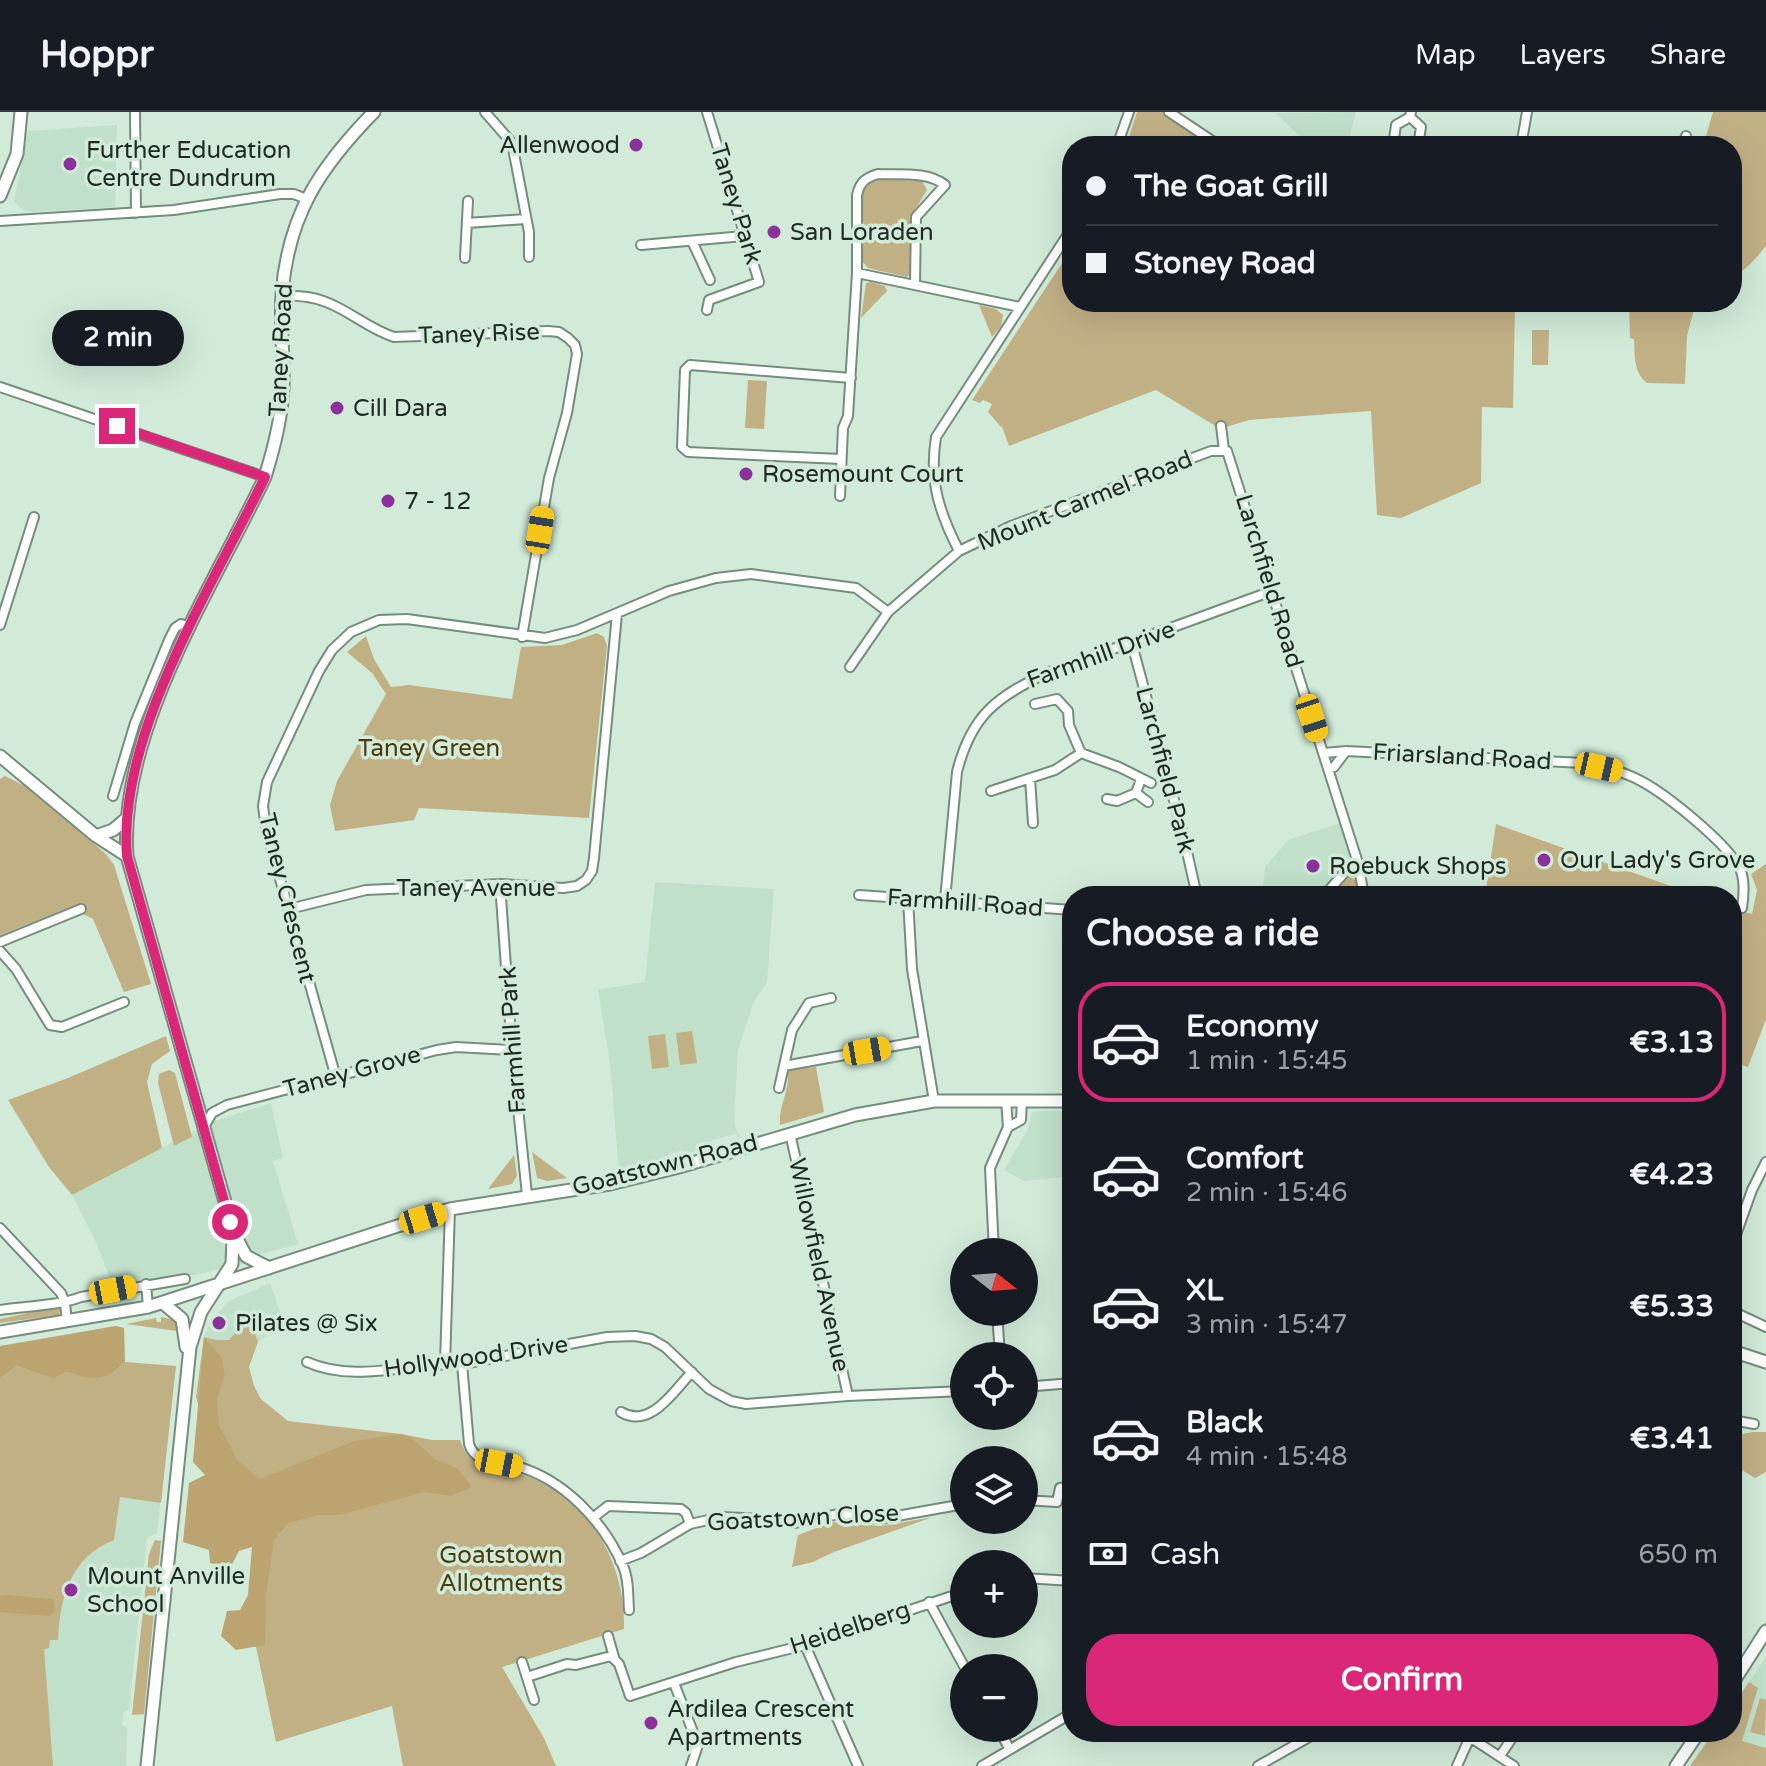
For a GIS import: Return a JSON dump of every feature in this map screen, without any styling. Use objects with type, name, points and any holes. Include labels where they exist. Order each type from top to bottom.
[{"type":"main road","points":[[0,196],[17,154],[21,112]]},
{"type":"main road","name":"Taney Road","points":[[188,1359],[199,1316],[233,1260],[230,1222],[127,856],[126,819],[131,782],[147,729],[191,627],[265,477],[282,400],[282,295],[286,260],[306,199],[338,149],[374,112]]},
{"type":"main road","points":[[2,761],[96,836],[127,856]]},
{"type":"main road","points":[[96,836],[113,830],[126,819]]},
{"type":"main road","name":"Goatstown Road","points":[[0,1332],[148,1307],[450,1209],[610,1184],[855,1115],[934,1101],[1062,1101]]},
{"type":"main road","points":[[230,1222],[246,1256],[269,1268]]},
{"type":"main road","points":[[147,1766],[188,1359],[182,1319],[163,1303]]},
{"type":"main road","points":[[1742,1354],[1766,1362]]},
{"type":"main road","points":[[1742,1668],[1766,1631]]},
{"type":"main road","points":[[1676,1766],[1692,1742]]},
{"type":"street","points":[[135,112],[136,213]]},
{"type":"street","points":[[485,112],[512,143],[526,219],[529,257]]},
{"type":"street","name":"Taney Park","points":[[707,112],[759,282],[709,300],[707,310]]},
{"type":"street","points":[[1121,136],[1129,112]]},
{"type":"street","points":[[1169,112],[1205,136]]},
{"type":"street","points":[[1523,136],[1527,112]]},
{"type":"street","points":[[1394,136],[1396,125],[1410,115],[1421,127],[1420,136]]},
{"type":"street","points":[[840,496],[857,273],[857,195],[864,180],[878,174],[928,177],[938,179],[945,185],[916,217],[915,284]]},
{"type":"street","points":[[0,221],[211,206],[280,194],[294,194],[306,199]]},
{"type":"street","points":[[465,258],[468,201]]},
{"type":"street","points":[[467,223],[526,219]]},
{"type":"street","points":[[641,245],[744,236]]},
{"type":"street","points":[[692,241],[710,280]]},
{"type":"street","points":[[959,551],[942,516],[932,474],[936,437],[1062,243]]},
{"type":"street","points":[[857,273],[1020,307]]},
{"type":"street","name":"Taney Rise","points":[[282,295],[311,297],[330,303],[381,333],[394,337],[548,331],[559,332],[575,345],[577,354],[567,413],[549,478],[522,637]]},
{"type":"street","points":[[841,459],[688,452],[682,447],[685,370],[690,365],[851,378]]},
{"type":"street","points":[[0,387],[265,477]]},
{"type":"street","name":"Larchfield Road","points":[[1221,426],[1226,450],[1358,863],[1362,886]]},
{"type":"street","name":"Mount Carmel Road","points":[[850,667],[888,612],[959,551],[1066,504],[1211,451],[1226,450]]},
{"type":"street","points":[[0,625],[34,517]]},
{"type":"street","name":"Taney Crescent","points":[[335,1074],[266,829],[263,806],[267,782],[332,650],[351,632],[379,620],[407,619],[522,637],[560,636],[669,591],[716,578],[751,574],[856,588],[888,612]]},
{"type":"street","name":"Farmhill Drive","points":[[945,900],[957,772],[962,752],[979,717],[1014,688],[1047,673],[1272,591]]},
{"type":"street","name":"Taney Avenue","points":[[289,909],[366,890],[500,884],[563,888],[577,886],[586,880],[592,871],[617,614]]},
{"type":"street","points":[[113,796],[135,723],[169,640],[181,624],[191,627]]},
{"type":"street","name":"Larchfield Park","points":[[1132,644],[1195,886]]},
{"type":"street","points":[[1035,704],[1057,699],[1068,711],[1069,725],[1081,753],[1151,783]]},
{"type":"street","name":"Friarsland Road","points":[[1328,769],[1334,767],[1346,751]]},
{"type":"street","name":"Friarsland Road","points":[[1324,753],[1346,751],[1583,763],[1616,770],[1642,781],[1678,807],[1734,859],[1744,884],[1742,908]]},
{"type":"street","points":[[991,791],[1055,770],[1081,753]]},
{"type":"street","points":[[1030,779],[1033,823]]},
{"type":"street","points":[[1107,799],[1117,801],[1136,793],[1141,779]]},
{"type":"street","points":[[1136,793],[1148,802]]},
{"type":"street","points":[[1333,886],[1351,865],[1358,863]]},
{"type":"street","name":"Farmhill Park","points":[[500,884],[512,1050],[527,1195]]},
{"type":"street","name":"Farmhill Road","points":[[859,895],[1062,909]]},
{"type":"street","points":[[908,899],[912,969],[934,1101]]},
{"type":"street","points":[[0,942],[81,909]]},
{"type":"street","points":[[0,951],[16,969],[50,1025],[62,1027],[124,1002]]},
{"type":"street","points":[[779,1088],[792,1030],[809,1003],[831,998]]},
{"type":"street","points":[[784,1066],[922,1041]]},
{"type":"street","name":"Taney Grove","points":[[204,1127],[212,1113],[227,1105],[335,1074],[456,1047],[512,1050]]},
{"type":"street","points":[[993,1238],[990,1168],[1008,1127],[1006,1100]]},
{"type":"street","points":[[1008,1127],[1021,1120],[1022,1100]]},
{"type":"street","name":"Willowfield Avenue","points":[[790,1133],[848,1396]]},
{"type":"street","points":[[1742,1218],[1766,1162]]},
{"type":"street","points":[[445,1363],[450,1209]]},
{"type":"street","points":[[0,1228],[61,1293],[67,1322]]},
{"type":"street","points":[[0,1310],[49,1302],[65,1303],[81,1297],[185,1279]]},
{"type":"street","points":[[146,1284],[148,1307]]},
{"type":"street","points":[[1742,1316],[1766,1327]]},
{"type":"street","name":"Hollywood Drive","points":[[307,1362],[320,1368],[371,1371],[420,1368],[445,1363],[462,1364],[622,1335],[651,1339],[680,1359],[709,1389],[731,1401],[746,1404],[950,1392]]},
{"type":"street","points":[[462,1364],[472,1453],[480,1459],[518,1466],[550,1481],[594,1517],[626,1576],[629,1610]]},
{"type":"street","points":[[621,1412],[628,1416],[644,1415],[667,1403],[692,1372]]},
{"type":"street","points":[[1038,1386],[1062,1384]]},
{"type":"street","points":[[1742,1422],[1754,1424]]},
{"type":"street","points":[[1038,1501],[1057,1502],[1062,1488]]},
{"type":"street","name":"Goatstown Close","points":[[594,1517],[608,1506],[681,1509],[690,1524]]},
{"type":"street","name":"Goatstown Close","points":[[620,1561],[641,1553],[690,1524],[722,1517],[794,1523],[839,1514],[880,1519],[950,1506]]},
{"type":"street","points":[[1038,1579],[1062,1580]]},
{"type":"street","name":"Heidelberg","points":[[614,1657],[630,1696],[736,1662],[805,1645],[950,1596]]},
{"type":"street","points":[[929,1602],[957,1654]]},
{"type":"street","points":[[527,1677],[567,1664],[614,1657],[608,1636]]},
{"type":"street","points":[[805,1645],[858,1766]]},
{"type":"street","points":[[522,1662],[534,1700]]},
{"type":"street","points":[[674,1683],[698,1745],[691,1766]]},
{"type":"street","points":[[982,1766],[1062,1719]]},
{"type":"street","points":[[1006,1742],[1009,1748]]},
{"type":"street","points":[[1258,1766],[1300,1742]]},
{"type":"street","points":[[1457,1766],[1464,1742]]},
{"type":"street","points":[[1478,1742],[1514,1766]]},
{"type":"street","points":[[1500,1756],[1509,1742]]},
{"type":"shaded area","points":[[1356,112],[1350,136],[1299,136],[1275,113]]},
{"type":"shaded area","name":"Further Education Centre Dundrum","points":[[117,125],[115,207],[32,212],[17,205],[14,201],[28,131]]},
{"type":"shaded area","points":[[1340,823],[1350,853],[1349,859],[1326,886],[1263,886],[1265,867],[1288,840]]},
{"type":"shaded area","points":[[655,882],[774,889],[767,983],[754,1001],[738,1050],[734,1122],[740,1139],[735,1134],[712,1140],[711,1147],[688,1153],[681,1150],[619,1173],[610,1063],[598,990],[645,982]]},
{"type":"shaded area","points":[[271,1103],[283,1158],[273,1161],[298,1244],[258,1255],[243,1264],[194,1275],[112,1285],[96,1242],[72,1195],[209,1123]]},
{"type":"shaded area","points":[[1062,1111],[1062,1177],[1024,1181],[1004,1170],[1027,1131],[1032,1112]]},
{"type":"shaded area","points":[[270,1283],[284,1323],[258,1342],[249,1319],[229,1340],[204,1337],[227,1302]]},
{"type":"shaded area","name":"Mount Anville School","points":[[116,1326],[124,1328],[125,1362],[176,1366],[157,1533],[147,1538],[129,1709],[123,1715],[122,1725],[127,1727],[126,1766],[0,1766],[0,1346]]},
{"type":"shaded area","points":[[116,1326],[124,1328],[125,1362],[105,1376],[98,1378],[67,1372],[53,1379],[17,1366],[0,1378],[0,1346]]},
{"type":"shaded area","points":[[204,1337],[221,1357],[225,1375],[217,1399],[219,1425],[237,1460],[260,1479],[354,1441],[401,1434],[411,1437],[435,1459],[458,1469],[472,1487],[451,1496],[425,1492],[339,1515],[318,1515],[289,1523],[274,1539],[266,1597],[265,1645],[236,1650],[221,1636],[227,1611],[240,1610],[248,1595],[252,1547],[239,1551],[230,1568],[210,1563],[209,1550],[183,1542],[189,1483],[205,1475],[193,1462]]},
{"type":"shaded area","points":[[0,1596],[53,1599],[55,1611],[50,1616],[0,1612]]},
{"type":"shaded area","points":[[1766,1657],[1766,1766],[1690,1766],[1707,1742],[1742,1742],[1742,1692]]},
{"type":"green space","points":[[1137,112],[1164,112],[1200,136],[1129,136]]},
{"type":"green space","points":[[1713,112],[1766,112],[1766,246],[1742,270],[1742,136],[1706,136]]},
{"type":"green space","points":[[881,179],[922,181],[927,190],[910,218],[912,272],[907,277],[868,268],[861,260],[863,193],[870,183]]},
{"type":"green space","points":[[1062,263],[1062,312],[1515,312],[1513,408],[1482,407],[1481,483],[1401,518],[1377,515],[1371,411],[1249,420],[1216,430],[1214,425],[1156,390],[1009,446],[1003,429],[988,412],[992,404],[972,400]]},
{"type":"green space","points":[[866,283],[885,286],[887,291],[861,318]]},
{"type":"green space","points":[[979,305],[996,309],[1003,315],[1001,326],[992,337]]},
{"type":"green space","points":[[1629,312],[1693,312],[1687,336],[1685,384],[1647,383],[1642,379],[1636,363],[1634,339],[1630,338]]},
{"type":"green space","points":[[1532,330],[1549,330],[1548,365],[1532,365]]},
{"type":"green space","points":[[748,380],[767,381],[764,429],[745,428]]},
{"type":"green space","name":"Taney Green","points":[[597,633],[604,637],[607,646],[589,818],[419,808],[414,820],[335,831],[330,805],[337,781],[386,694],[372,673],[347,652],[366,636],[374,659],[391,687],[409,685],[512,699],[521,647],[562,645]]},
{"type":"green space","points":[[5,776],[25,786],[106,854],[114,865],[151,984],[124,992],[93,919],[81,913],[76,905],[0,935],[0,779]]},
{"type":"green space","name":"Our Lady's Grove","points":[[1496,824],[1671,886],[1487,886]]},
{"type":"green space","name":"Our Lady's Grove","points":[[1766,864],[1766,1019],[1748,1067],[1742,1065],[1742,911],[1752,914],[1757,890],[1751,874]]},
{"type":"green space","points":[[1349,876],[1356,880],[1357,886],[1340,886]]},
{"type":"green space","points":[[692,1031],[697,1063],[680,1065],[676,1033]]},
{"type":"green space","points":[[665,1034],[669,1067],[652,1069],[648,1036]]},
{"type":"green space","points":[[166,1036],[170,1051],[152,1064],[147,1082],[162,1148],[72,1195],[49,1167],[8,1100]]},
{"type":"green space","points":[[816,1067],[824,1112],[780,1125],[788,1083],[787,1070]]},
{"type":"green space","points":[[169,1070],[175,1073],[192,1137],[174,1146],[158,1083],[159,1074]]},
{"type":"green space","points":[[532,1152],[567,1178],[547,1181],[537,1178]]},
{"type":"green space","points":[[514,1155],[517,1176],[512,1184],[488,1189]]},
{"type":"green space","points":[[55,1307],[60,1310],[59,1315],[0,1323],[0,1319]]},
{"type":"green space","points":[[161,1317],[175,1320],[177,1331],[126,1324],[156,1318],[157,1322],[161,1322]]},
{"type":"green space","name":"Goatstown Allotments","points":[[249,1318],[258,1342],[249,1367],[254,1386],[261,1399],[288,1421],[432,1440],[460,1440],[470,1458],[484,1466],[520,1474],[544,1484],[565,1498],[583,1514],[598,1534],[618,1579],[624,1629],[502,1667],[544,1738],[556,1766],[403,1766],[392,1706],[276,1742],[255,1642],[258,1562],[214,1457],[196,1397],[204,1337],[229,1340]]},
{"type":"green space","name":"Mount Anville School","points":[[125,1362],[176,1366],[161,1503],[120,1497],[114,1540],[87,1557],[70,1581],[61,1609],[58,1640],[50,1640],[49,1648],[44,1649],[53,1766],[0,1766],[0,1378],[17,1366],[53,1379],[67,1372],[98,1377],[111,1373]]},
{"type":"green space","points":[[1766,1432],[1766,1472],[1755,1478],[1742,1470],[1742,1434]]},
{"type":"green space","points":[[933,1517],[792,1567],[798,1535],[832,1522],[881,1526]]},
{"type":"green space","points":[[155,1540],[161,1541],[144,1714],[132,1715],[149,1554]]},
{"type":"green space","points":[[1749,1682],[1758,1688],[1742,1741],[1742,1692]]},
{"type":"green space","points":[[1760,1698],[1766,1700],[1765,1736],[1750,1732]]},
{"type":"green space","points":[[1742,1741],[1766,1748],[1766,1766],[1690,1766],[1707,1742]]},
{"type":"place","name":"Allenwood","points":[[636,145]]},
{"type":"place","name":"Further Education Centre Dundrum","points":[[70,164]]},
{"type":"place","name":"San Loraden","points":[[774,232]]},
{"type":"place","name":"Cill Dara","points":[[337,408]]},
{"type":"place","name":"Rosemount Court","points":[[746,474]]},
{"type":"place","name":"7 - 12","points":[[388,501]]},
{"type":"place","name":"Our Lady's Grove","points":[[1544,860]]},
{"type":"place","name":"Roebuck Shops","points":[[1313,866]]},
{"type":"place","name":"Pilates @ Six","points":[[219,1323]]},
{"type":"place","name":"Mount Anville School","points":[[71,1590]]},
{"type":"place","name":"Ardilea Crescent Apartments","points":[[651,1723]]},
{"type":"route","points":[[117,426],[265,477],[183,642],[150,718],[131,782],[126,819],[127,856],[165,982],[230,1222]]}]
